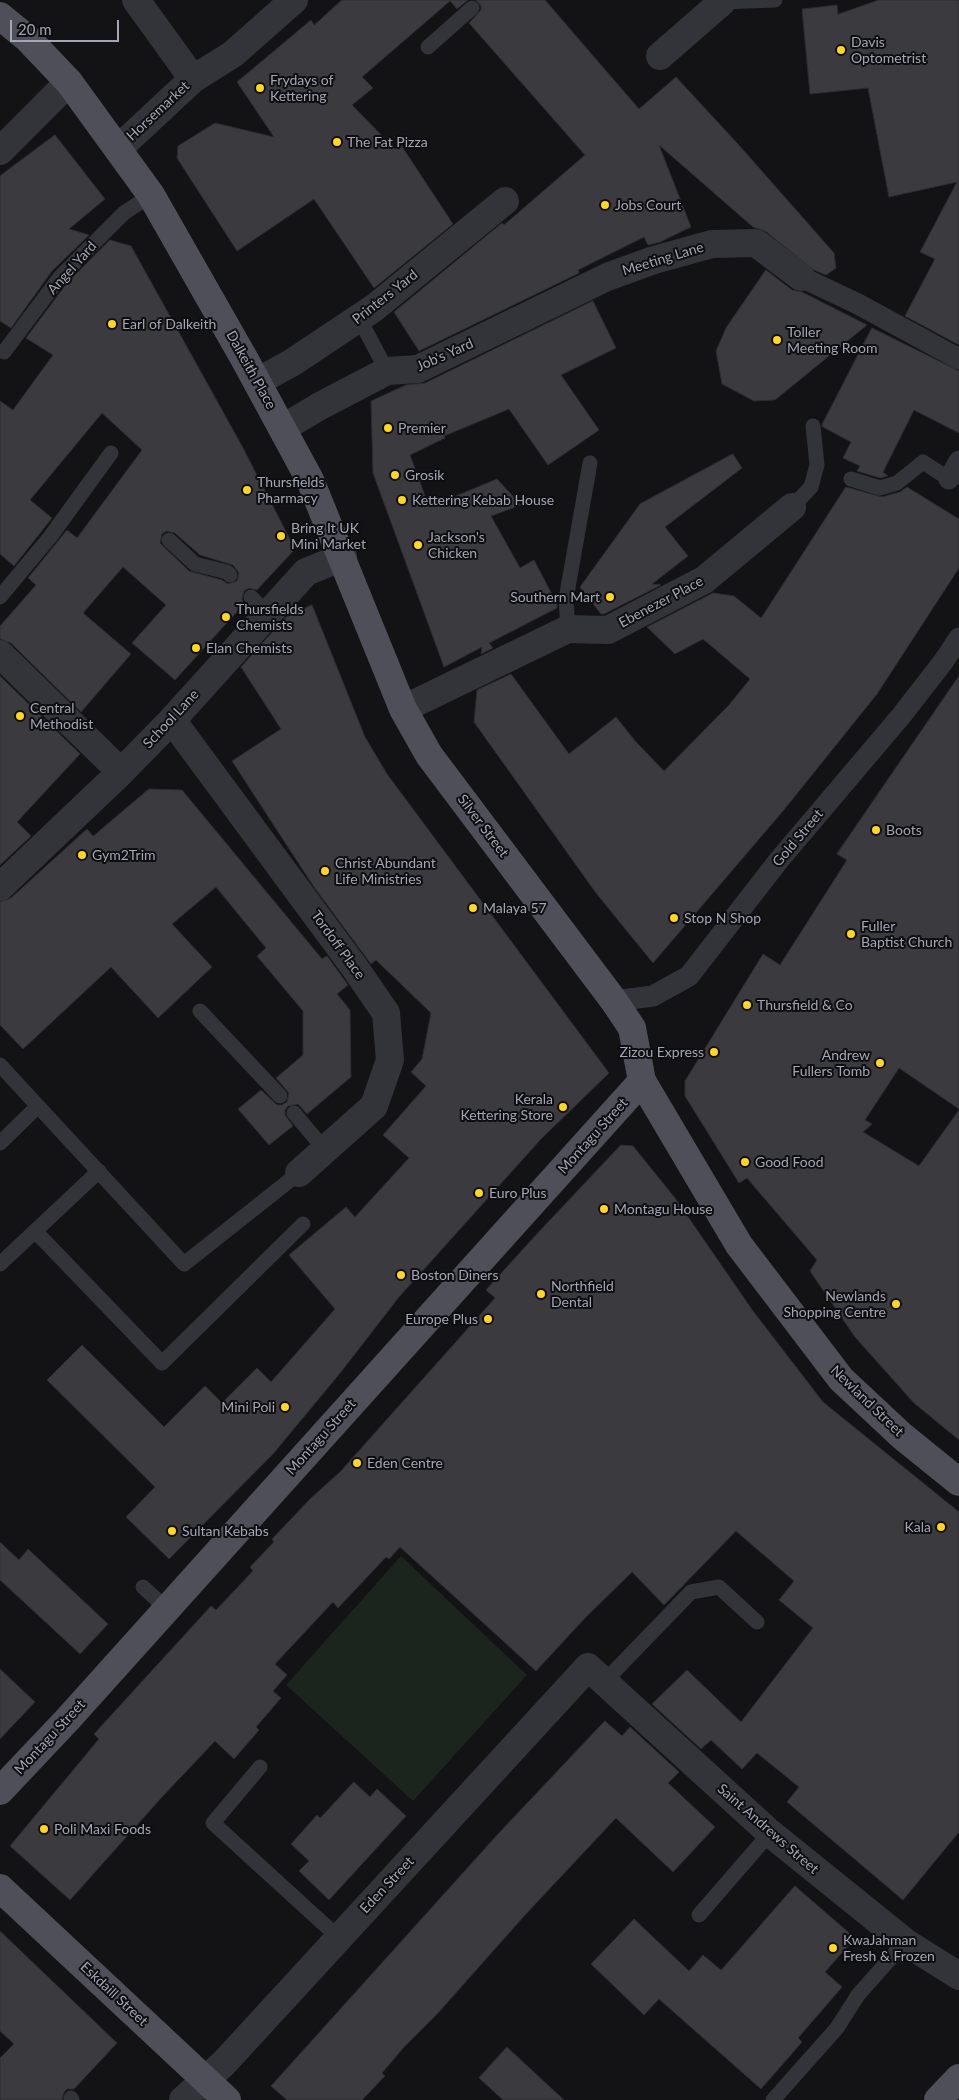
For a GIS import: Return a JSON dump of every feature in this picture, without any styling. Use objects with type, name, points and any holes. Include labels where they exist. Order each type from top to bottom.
[{"type":"main road","points":[[0,16],[28,38],[70,82]]},
{"type":"main road","name":"Dalkeith Place","points":[[70,82],[151,195],[310,480],[343,557]]},
{"type":"main road","name":"Silver Street","points":[[343,557],[404,709],[429,755],[614,1001],[632,1028],[642,1081]]},
{"type":"main road","name":"Montagu Street","points":[[0,1791],[67,1720],[642,1081]]},
{"type":"main road","name":"Newland Street","points":[[642,1081],[739,1245],[835,1371],[902,1436],[959,1482]]},
{"type":"main road","name":"Eskdaill Street","points":[[0,1888],[227,2100]]},
{"type":"main road","points":[[938,2100],[959,2078]]},
{"type":"street","name":"Horsemarket","points":[[119,148],[193,79],[136,0]]},
{"type":"street","points":[[193,79],[233,54],[294,0]]},
{"type":"street","points":[[660,56],[721,1]]},
{"type":"street","points":[[0,151],[70,82]]},
{"type":"street","name":"Printers Yard","points":[[257,382],[293,362],[374,308],[505,201]]},
{"type":"street","name":"Meeting Lane","points":[[607,277],[654,260],[712,244],[756,244],[801,277],[858,304],[959,358]]},
{"type":"street","name":"Job's Yard","points":[[282,428],[320,406],[387,372],[418,370],[607,277]]},
{"type":"street","name":"Ebenezer Place","points":[[404,709],[568,629],[608,630],[704,580],[792,507]]},
{"type":"street","name":"School Lane","points":[[0,887],[121,772],[172,720],[259,605],[306,572],[343,557]]},
{"type":"street","name":"Gold Street","points":[[614,1001],[653,996],[689,976],[780,860],[907,708],[959,638]]},
{"type":"street","points":[[0,654],[121,772]]},
{"type":"street","name":"Tordoff Place","points":[[172,720],[355,968],[386,1013],[390,1060],[374,1106],[299,1173]]},
{"type":"street","name":"Saint Andrews Street","points":[[596,1675],[770,1833],[905,1942],[959,1976]]},
{"type":"street","name":"Eden Street","points":[[183,2100],[224,2063],[339,1938],[596,1675]]},
{"type":"lane","points":[[721,1],[775,0]]},
{"type":"lane","points":[[428,47],[472,8]]},
{"type":"lane","name":"Angel Yard","points":[[4,352],[60,277],[124,213],[151,195]]},
{"type":"lane","points":[[358,318],[387,372]]},
{"type":"lane","points":[[792,507],[811,487],[817,465],[813,426]]},
{"type":"lane","points":[[0,597],[50,537],[111,453]]},
{"type":"lane","points":[[851,479],[880,488],[897,483],[923,462],[954,470]]},
{"type":"lane","points":[[568,629],[566,599],[590,463]]},
{"type":"lane","points":[[169,540],[194,564],[227,572],[230,575]]},
{"type":"lane","points":[[200,1011],[280,1096]]},
{"type":"lane","points":[[0,1065],[184,1264],[299,1173]]},
{"type":"lane","points":[[0,1143],[37,1107]]},
{"type":"lane","points":[[294,1113],[325,1150]]},
{"type":"lane","points":[[0,1264],[99,1171]]},
{"type":"lane","points":[[35,1231],[162,1363],[303,1224]]},
{"type":"lane","points":[[143,1587],[166,1608]]},
{"type":"lane","points":[[596,1675],[691,1592],[719,1587],[757,1622]]},
{"type":"lane","points":[[260,1767],[212,1823],[339,1938]]},
{"type":"lane","points":[[699,1915],[770,1833]]},
{"type":"lane","points":[[773,2100],[838,2028],[858,1995],[905,1942]]},
{"type":"shaded area","points":[[401,1556],[527,1675],[413,1801],[286,1685]]},
{"type":"building","points":[[342,0],[468,0],[457,9],[450,1],[362,77],[373,88],[352,105],[395,149],[401,145],[453,224],[374,288],[314,199],[237,251],[177,158],[178,146],[215,123],[274,137],[237,82],[311,20],[314,25]]},
{"type":"building","name":"Jobs Court","points":[[476,0],[545,0],[639,109],[676,77],[834,253],[836,268],[826,275],[814,270],[765,231],[753,227],[659,145],[691,227],[660,242],[648,245],[644,237],[578,270],[579,273],[419,351],[394,312],[502,223],[504,225],[585,155],[469,23],[481,10],[481,6]]},
{"type":"building","points":[[879,0],[959,0],[959,345],[905,316],[935,259],[920,252],[957,182],[889,197],[868,88],[810,94],[802,9],[837,5],[838,14]]},
{"type":"building","points":[[55,135],[105,199],[69,229],[89,235],[52,271],[11,328],[0,321],[0,176]]},
{"type":"building","points":[[110,240],[131,246],[242,446],[295,549],[257,590],[249,588],[244,591],[242,599],[244,604],[175,680],[132,643],[166,605],[123,567],[83,613],[131,654],[81,712],[11,643],[0,639],[0,626],[36,585],[28,578],[67,530],[77,538],[142,450],[102,413],[30,500],[52,518],[14,566],[0,554],[0,401],[13,410],[53,355],[26,338],[67,283]],"holes":[[[167,531],[175,533],[200,555],[233,565],[239,573],[237,581],[228,584],[222,580],[189,571],[160,543],[162,534]]]},
{"type":"building","name":"Toller Meeting Room","points":[[766,270],[792,290],[802,292],[867,325],[775,400],[754,401],[722,384],[716,351],[726,328]]},
{"type":"building","points":[[593,301],[616,348],[561,375],[599,430],[548,465],[509,409],[444,436],[445,438],[410,455],[429,507],[497,479],[521,505],[491,516],[520,568],[534,560],[557,604],[557,608],[489,643],[493,648],[481,654],[482,647],[444,667],[373,473],[371,401],[406,385],[425,383]]},
{"type":"building","points":[[872,328],[959,371],[959,433],[914,410],[883,472],[888,476],[880,478],[857,471],[860,466],[843,458],[851,442],[822,425]]},
{"type":"building","points":[[733,454],[742,468],[665,527],[688,556],[652,584],[661,585],[601,614],[580,587],[640,504]]},
{"type":"building","points":[[846,487],[882,497],[900,492],[907,487],[959,519],[959,568],[877,694],[783,811],[653,963],[596,893],[474,722],[477,690],[511,674],[569,754],[616,717],[636,742],[664,771],[729,705],[750,679],[703,639],[675,654],[647,627],[713,593],[734,596],[761,618]]},
{"type":"building","points":[[312,605],[365,737],[387,774],[609,1073],[541,1139],[399,1297],[341,1372],[273,1454],[169,1559],[126,1517],[155,1487],[47,1380],[82,1345],[164,1427],[205,1386],[222,1403],[257,1368],[271,1382],[335,1309],[289,1255],[346,1207],[355,1217],[409,1158],[383,1135],[426,1086],[411,1072],[422,1059],[431,1013],[376,960],[371,964],[314,887],[232,761],[281,729],[241,667],[285,618]]},
{"type":"building","name":"Central Methodist","points":[[0,676],[80,754],[17,822],[31,836],[0,865]]},
{"type":"building","points":[[959,676],[959,1109],[899,1068],[865,1120],[872,1124],[863,1132],[919,1166],[959,1110],[959,1440],[914,1403],[855,1337],[810,1271],[817,1260],[747,1178],[739,1183],[685,1096],[685,1081],[763,954],[780,965],[847,860],[837,854]]},
{"type":"building","points":[[149,789],[182,790],[322,959],[327,956],[348,985],[337,994],[350,1010],[351,1077],[307,1114],[298,1104],[288,1106],[285,1110],[285,1115],[293,1126],[269,1145],[238,1109],[261,1090],[277,1105],[287,1102],[289,1093],[276,1078],[303,1055],[303,1011],[257,956],[266,948],[216,887],[172,924],[212,967],[158,1018],[111,967],[23,1049],[0,1025],[0,902],[11,898],[87,829],[93,836]]},
{"type":"building","points":[[621,1145],[633,1146],[675,1198],[753,1311],[823,1402],[959,1512],[959,1832],[903,1900],[787,1802],[799,1787],[757,1753],[742,1769],[711,1740],[701,1749],[652,1704],[687,1670],[741,1722],[813,1628],[779,1600],[794,1581],[736,1531],[664,1605],[632,1572],[585,1618],[536,1671],[400,1547],[389,1559],[386,1557],[338,1608],[333,1602],[275,1664],[287,1675],[273,1691],[281,1698],[256,1727],[259,1730],[234,1759],[215,1741],[70,1900],[10,1846],[99,1739],[94,1734],[211,1606],[216,1610],[253,1571],[250,1567],[274,1542],[272,1539],[310,1499],[340,1472],[495,1298],[486,1290]]},
{"type":"building","points":[[0,1542],[19,1560],[28,1549],[108,1624],[80,1654],[0,1580]]},
{"type":"building","points":[[0,1669],[35,1702],[0,1739]]},
{"type":"building","points":[[605,1721],[622,1736],[630,1727],[679,1772],[668,1783],[715,1827],[673,1872],[616,1818],[525,1915],[438,2013],[404,2047],[382,2073],[385,2076],[362,2100],[287,2100],[271,2086],[498,1834]]},
{"type":"building","points":[[354,1782],[370,1797],[377,1789],[406,1816],[329,1900],[299,1871],[309,1861],[291,1844],[317,1815],[320,1818]]},
{"type":"building","points":[[795,1886],[855,1938],[825,1972],[842,1987],[798,2038],[802,2042],[761,2089],[659,1999],[644,2015],[591,1964],[634,1919],[689,1971],[703,1955],[721,1970]]},
{"type":"building","points":[[0,1931],[117,2043],[74,2089],[67,2089],[64,2092],[62,2100],[0,2100],[0,2058],[14,2044],[0,2031]]},
{"type":"building","points":[[507,2047],[564,2100],[503,2100],[479,2078]]},
{"type":"place","name":"Davis Optometrist","points":[[841,50]]},
{"type":"place","name":"Frydays of Kettering","points":[[260,88]]},
{"type":"place","name":"The Fat Pizza","points":[[337,142]]},
{"type":"place","name":"Jobs Court","points":[[605,205]]},
{"type":"place","name":"Earl of Dalkeith","points":[[112,324]]},
{"type":"place","name":"Toller Meeting Room","points":[[777,340]]},
{"type":"place","name":"Premier","points":[[388,428]]},
{"type":"place","name":"Grosik","points":[[395,475]]},
{"type":"place","name":"Thursfields Pharmacy","points":[[247,490]]},
{"type":"place","name":"Kettering Kebab House","points":[[402,500]]},
{"type":"place","name":"Bring It UK Mini Market","points":[[281,536]]},
{"type":"place","name":"Jackson's Chicken","points":[[418,545]]},
{"type":"place","name":"Southern Mart","points":[[610,597]]},
{"type":"place","name":"Thursfields Chemists","points":[[226,617]]},
{"type":"place","name":"Elan Chemists","points":[[196,648]]},
{"type":"place","name":"Central Methodist","points":[[20,716]]},
{"type":"place","name":"Boots","points":[[876,830]]},
{"type":"place","name":"Gym2Trim","points":[[82,855]]},
{"type":"place","name":"Christ Abundant Life Ministries","points":[[325,871]]},
{"type":"place","name":"Malaya 57","points":[[473,908]]},
{"type":"place","name":"Stop N Shop","points":[[674,918]]},
{"type":"place","name":"Fuller Baptist Church","points":[[851,934]]},
{"type":"place","name":"Thursfield & Co","points":[[747,1005]]},
{"type":"place","name":"Zizou Express","points":[[714,1052]]},
{"type":"place","name":"Andrew Fullers Tomb","points":[[880,1063]]},
{"type":"place","name":"Kerala Kettering Store","points":[[563,1107]]},
{"type":"place","name":"Good Food","points":[[745,1162]]},
{"type":"place","name":"Euro Plus","points":[[479,1193]]},
{"type":"place","name":"Montagu House","points":[[604,1209]]},
{"type":"place","name":"Boston Diners","points":[[401,1275]]},
{"type":"place","name":"Northfield Dental","points":[[541,1294]]},
{"type":"place","name":"Newlands Shopping Centre","points":[[896,1304]]},
{"type":"place","name":"Europe Plus","points":[[488,1319]]},
{"type":"place","name":"Mini Poli","points":[[285,1407]]},
{"type":"place","name":"Eden Centre","points":[[357,1463]]},
{"type":"place","name":"Kala","points":[[941,1527]]},
{"type":"place","name":"Sultan Kebabs","points":[[172,1531]]},
{"type":"place","name":"Poli Maxi Foods","points":[[44,1829]]},
{"type":"place","name":"KwaJahman Fresh & Frozen","points":[[833,1948]]}]
